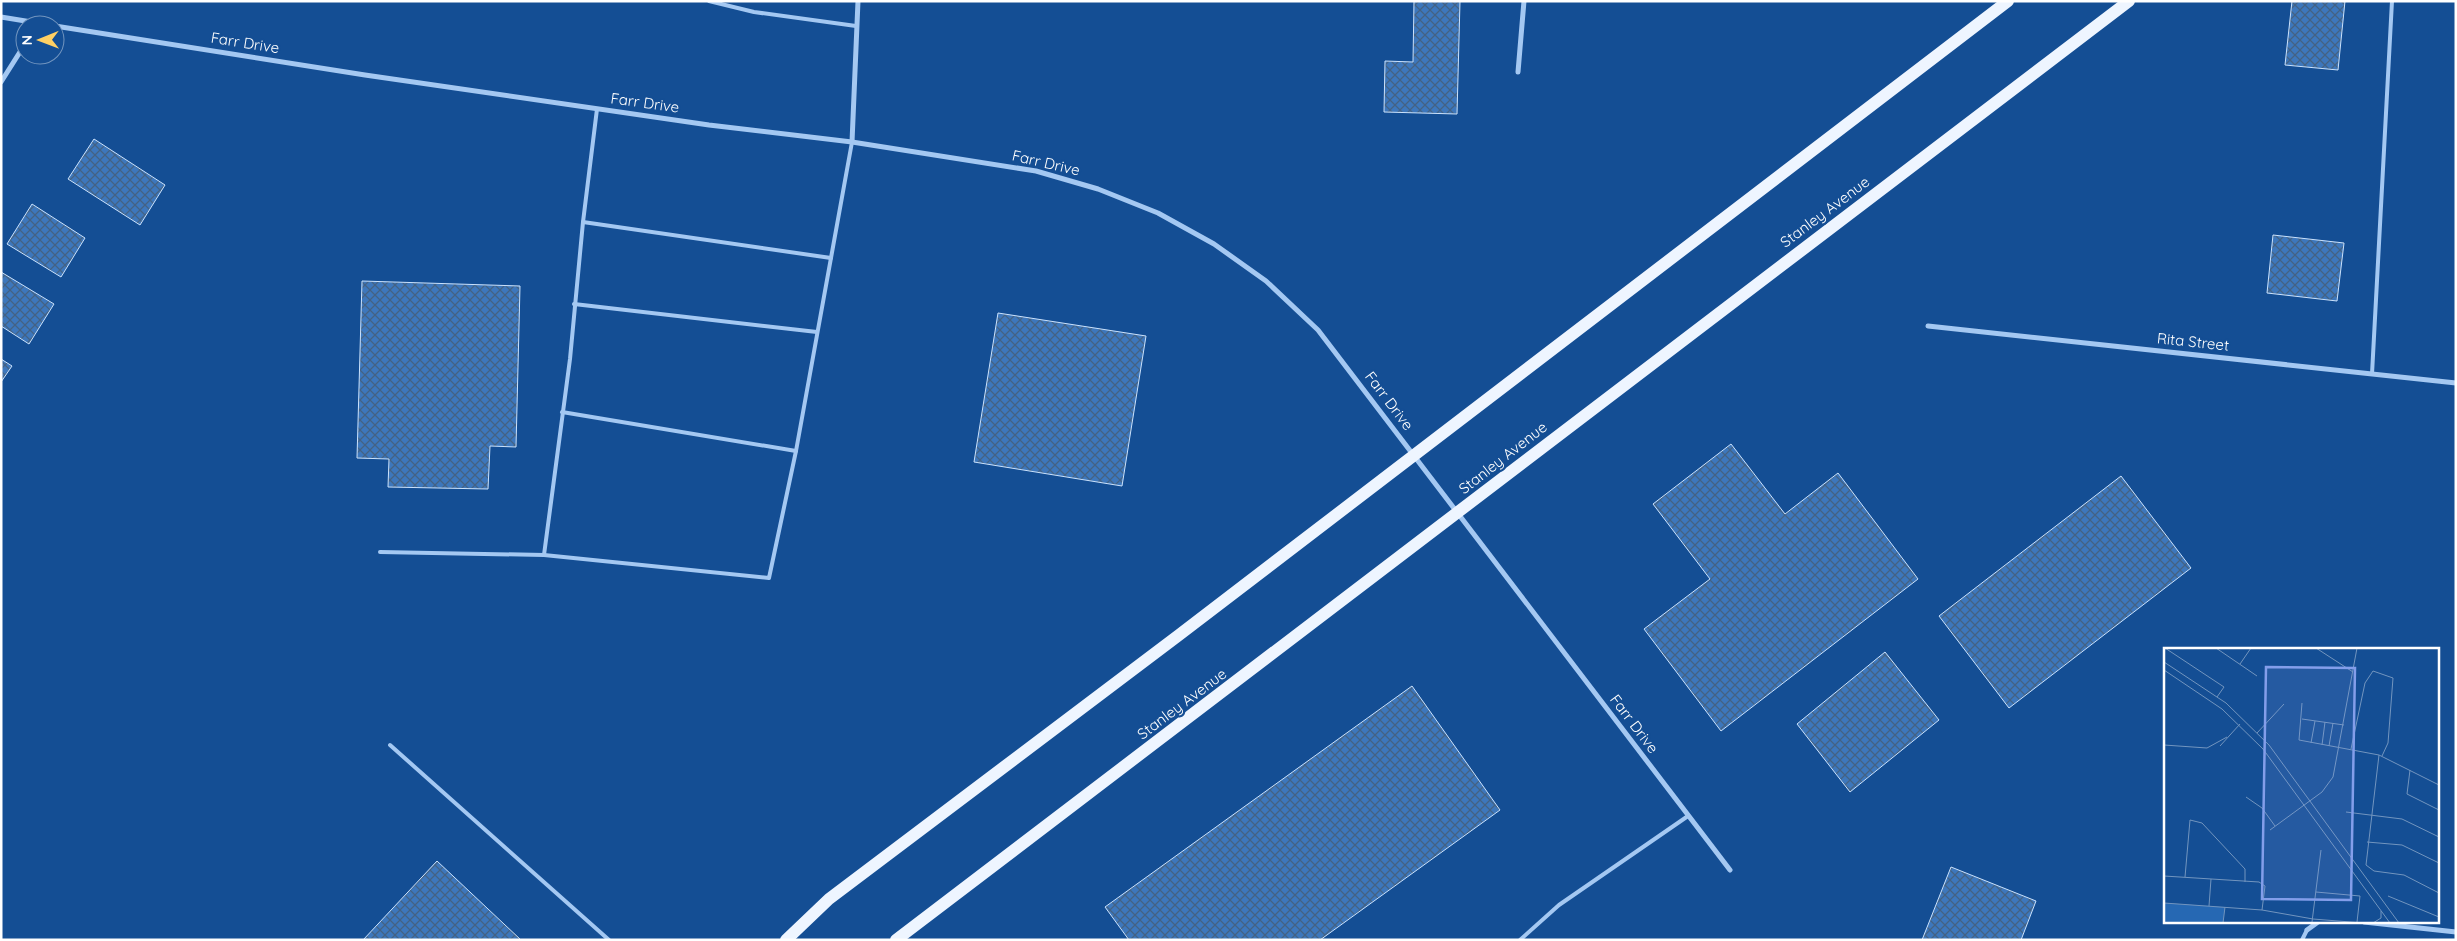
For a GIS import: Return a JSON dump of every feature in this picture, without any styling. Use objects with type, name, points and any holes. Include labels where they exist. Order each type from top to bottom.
[{"type":"main road","points":[[786,940],[829,899],[2008,1]]},
{"type":"main road","name":"Stanley Avenue","points":[[896,940],[2129,1]]},
{"type":"street","points":[[852,142],[858,1]]},
{"type":"street","points":[[1518,72],[1524,1]]},
{"type":"street","points":[[1,17],[15,20]]},
{"type":"street","name":"Farr Drive","points":[[65,28],[365,75],[597,109],[852,142],[1036,171],[1098,189],[1158,213],[1206,239],[1266,281],[1318,330],[1730,870]]},
{"type":"street","points":[[1,82],[15,60]]},
{"type":"street","name":"Rita Street","points":[[1928,326],[2456,382]]},
{"type":"street","points":[[2307,930],[2315,924]]},
{"type":"street","points":[[2382,924],[2456,932]]},
{"type":"lane","points":[[709,1],[754,12],[856,26]]},
{"type":"lane","points":[[2372,374],[2392,1]]},
{"type":"lane","points":[[544,555],[597,109]]},
{"type":"lane","points":[[380,552],[544,555],[770,578],[796,450],[852,142]]},
{"type":"lane","points":[[583,222],[830,258]]},
{"type":"lane","points":[[574,304],[817,332]]},
{"type":"lane","points":[[562,412],[796,450]]},
{"type":"lane","points":[[390,745],[609,940]]},
{"type":"lane","points":[[1520,940],[1559,905],[1688,816]]},
{"type":"lane","points":[[2302,940],[2307,930]]},
{"type":"building","points":[[1414,1],[1460,1],[1457,114],[1384,112],[1385,61],[1413,62]]},
{"type":"building","points":[[2292,1],[2345,1],[2338,70],[2285,65]]},
{"type":"building","points":[[94,139],[165,185],[140,225],[68,179]]},
{"type":"building","points":[[32,204],[85,238],[61,277],[7,244]]},
{"type":"building","points":[[2273,235],[2344,243],[2337,301],[2267,293]]},
{"type":"building","points":[[1,272],[54,304],[29,344],[1,326]]},
{"type":"building","points":[[362,281],[520,286],[516,447],[490,446],[488,489],[388,487],[389,459],[357,458]]},
{"type":"building","points":[[998,313],[1146,336],[1122,486],[974,462]]},
{"type":"building","points":[[1,359],[12,366],[1,382]]},
{"type":"building","points":[[1731,444],[1785,514],[1838,473],[1918,579],[1721,731],[1644,629],[1710,579],[1653,504]]},
{"type":"building","points":[[2121,476],[2191,568],[2009,708],[1939,616]]},
{"type":"building","points":[[1885,652],[1939,720],[1850,792],[1797,724]]},
{"type":"building","points":[[1412,686],[1500,810],[1320,940],[1129,940],[1105,907]]},
{"type":"building","points":[[437,861],[521,940],[363,940]]},
{"type":"building","points":[[1951,867],[2036,901],[2021,940],[1922,940]]}]
